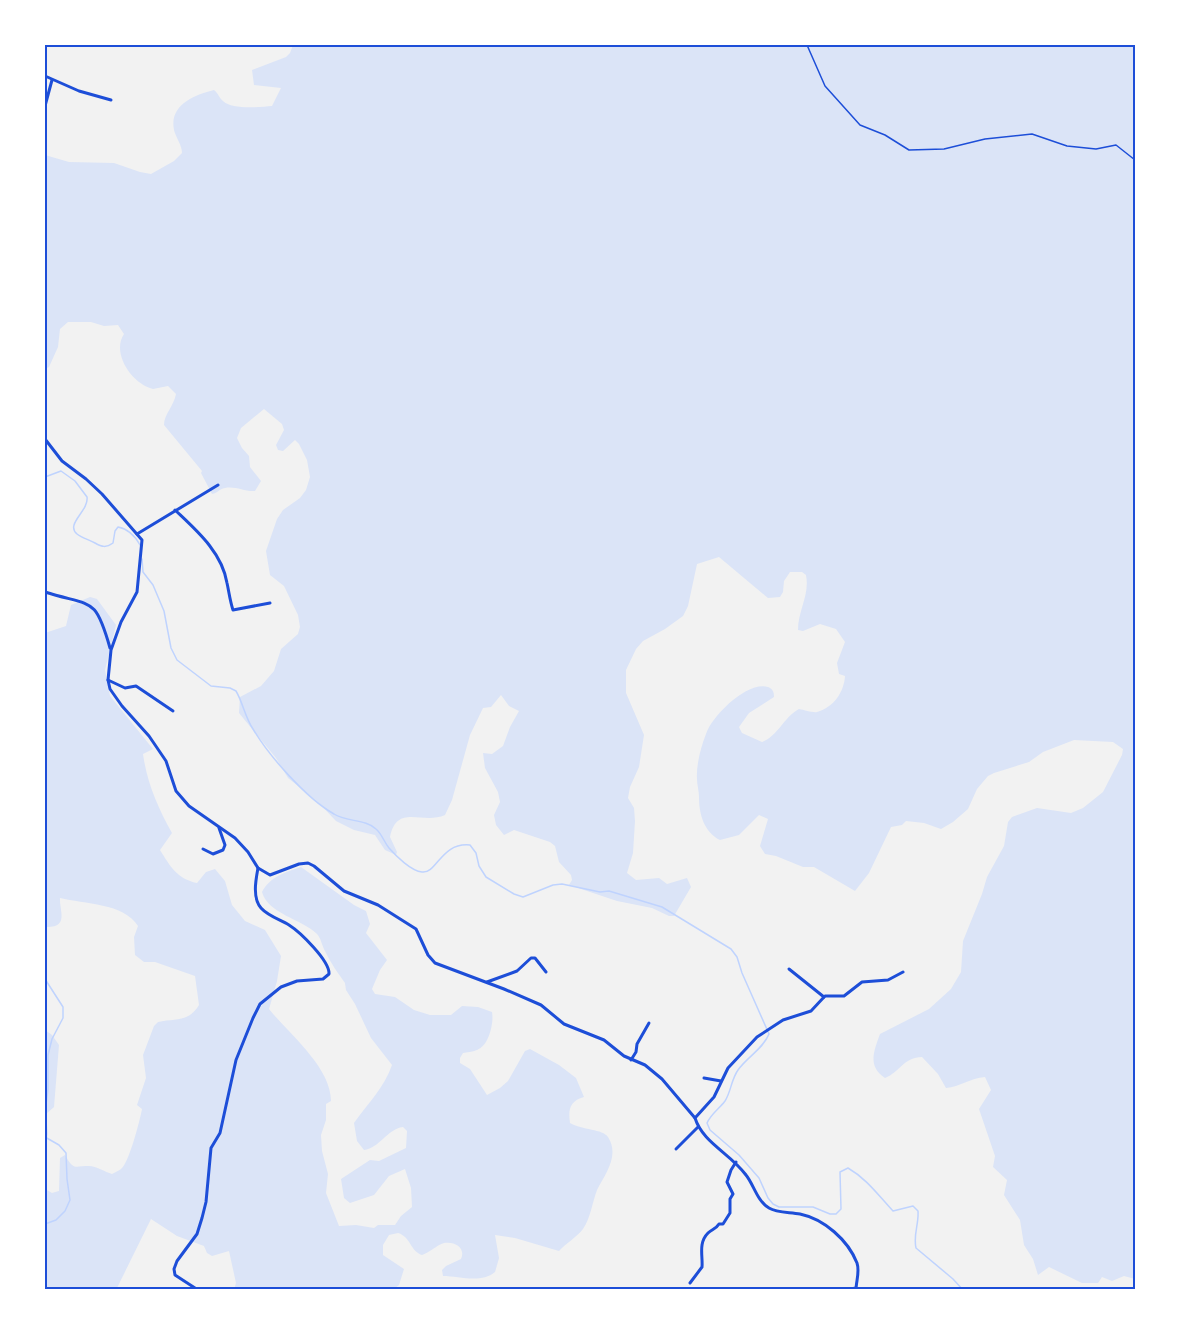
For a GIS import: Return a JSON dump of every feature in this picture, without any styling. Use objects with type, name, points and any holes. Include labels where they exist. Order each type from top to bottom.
[{"type":"street","points":[[45,76],[79,92],[111,100]]},
{"type":"street","points":[[45,106],[52,80]]},
{"type":"street","points":[[45,439],[62,461],[102,494],[142,540],[137,592],[121,622],[111,650],[108,680],[115,698],[149,736],[165,761],[176,791],[189,806],[235,838],[263,873],[270,875],[299,864],[308,863],[314,866],[344,891],[378,905],[416,929],[428,955],[435,963],[541,1005],[564,1024],[604,1040],[631,1060],[645,1065],[662,1079],[695,1118],[706,1138],[736,1162],[753,1184],[759,1199],[768,1208],[814,1218],[830,1228],[845,1244],[857,1263],[858,1269],[856,1289],[845,1290]]},
{"type":"street","points":[[137,534],[218,485]]},
{"type":"street","points":[[175,510],[200,535],[217,557],[228,583],[227,591],[233,610],[270,603]]},
{"type":"street","points":[[45,592],[84,602],[93,607],[104,627],[111,650]]},
{"type":"street","points":[[108,680],[126,688],[136,686],[173,711]]},
{"type":"street","points":[[203,849],[213,854],[223,850],[225,845],[219,828]]},
{"type":"street","points":[[198,1290],[175,1275],[174,1269],[177,1261],[197,1234],[206,1202],[212,1148],[220,1133],[236,1060],[253,1018],[260,1004],[281,987],[297,981],[323,979],[329,974],[326,963],[300,934],[261,908],[257,899],[258,868]]},
{"type":"street","points":[[485,982],[517,971],[531,958],[536,958],[546,972]]},
{"type":"street","points":[[789,969],[824,997],[844,996],[862,982],[888,980],[903,972]]},
{"type":"street","points":[[695,1118],[714,1097],[736,1058],[762,1033],[790,1017],[811,1011],[824,997]]},
{"type":"street","points":[[631,1060],[649,1023]]},
{"type":"street","points":[[704,1078],[721,1081]]},
{"type":"street","points":[[676,1149],[698,1127]]},
{"type":"street","points":[[690,1283],[702,1267],[700,1251],[707,1234],[719,1224],[723,1224],[730,1213],[730,1200],[733,1194],[727,1182],[730,1170],[736,1162]]},
{"type":"path","points":[[807,45],[825,86],[860,125],[885,135],[909,150],[944,149],[985,139],[1032,134],[1067,146],[1096,149],[1116,145],[1135,160]]},
{"type":"shaded area","points":[[293,45],[1135,45],[1135,1279],[1124,1276],[1112,1281],[1102,1277],[1098,1283],[1082,1283],[1049,1267],[1038,1275],[1033,1259],[1024,1245],[1020,1220],[1004,1195],[1007,1180],[993,1167],[995,1156],[979,1109],[991,1090],[985,1077],[946,1088],[938,1074],[922,1057],[911,1059],[885,1078],[879,1073],[874,1063],[880,1034],[929,1009],[951,989],[961,972],[963,941],[987,877],[1004,846],[1008,822],[1012,817],[1037,808],[1071,813],[1083,808],[1103,792],[1122,755],[1123,749],[1113,742],[1074,740],[1043,752],[1029,762],[988,776],[977,789],[968,809],[941,829],[924,823],[906,821],[902,825],[891,827],[869,873],[855,891],[814,867],[803,867],[765,854],[760,846],[768,819],[759,815],[739,835],[720,840],[710,832],[704,822],[700,810],[697,781],[699,756],[704,739],[715,718],[741,694],[760,687],[771,689],[774,697],[749,713],[739,727],[742,733],[762,742],[772,736],[799,709],[815,712],[823,710],[837,698],[844,682],[845,676],[839,674],[837,663],[845,642],[836,629],[820,624],[803,631],[798,630],[807,582],[806,575],[802,572],[790,572],[784,581],[780,597],[768,598],[719,557],[697,564],[688,606],[683,616],[643,641],[636,649],[626,670],[626,693],[644,735],[639,767],[628,798],[634,808],[635,821],[633,853],[627,873],[636,880],[659,878],[667,884],[687,878],[691,887],[674,916],[669,916],[652,908],[617,901],[569,885],[572,880],[571,875],[559,862],[555,846],[550,842],[514,830],[504,835],[496,825],[494,815],[500,802],[498,792],[485,768],[483,753],[492,754],[503,746],[519,711],[509,706],[501,695],[491,707],[483,708],[470,735],[452,800],[445,815],[404,818],[398,821],[390,837],[397,852],[396,855],[385,850],[375,835],[354,830],[336,821],[317,801],[288,778],[276,758],[239,713],[240,697],[261,686],[274,671],[281,649],[298,634],[300,627],[298,615],[284,586],[270,575],[266,551],[277,519],[283,510],[300,498],[306,490],[310,477],[307,460],[295,440],[283,451],[278,450],[276,445],[284,430],[282,424],[264,409],[241,428],[237,438],[249,456],[250,467],[261,481],[255,491],[229,488],[212,494],[202,471],[164,425],[176,394],[168,386],[153,389],[145,386],[131,374],[122,358],[120,350],[124,334],[118,325],[104,326],[91,322],[68,322],[60,329],[58,347],[49,367],[45,369],[45,155],[69,162],[114,163],[151,174],[174,161],[182,153],[173,121],[179,108],[191,98],[214,90],[223,101],[233,106],[272,106],[281,88],[254,85],[252,70],[286,57]]},
{"type":"shaded area","points":[[90,597],[97,599],[116,625],[105,670],[110,696],[153,749],[143,754],[147,775],[172,833],[160,850],[175,871],[190,881],[197,883],[206,872],[215,869],[225,881],[232,905],[245,921],[265,930],[281,956],[269,1009],[308,1052],[329,1088],[331,1101],[326,1104],[326,1120],[321,1135],[322,1151],[328,1174],[326,1193],[339,1226],[356,1225],[374,1228],[378,1225],[395,1225],[401,1216],[412,1207],[411,1188],[405,1169],[389,1176],[374,1195],[350,1203],[344,1198],[341,1179],[370,1160],[379,1161],[406,1148],[407,1131],[403,1127],[397,1128],[370,1149],[364,1150],[357,1141],[354,1123],[380,1088],[392,1065],[371,1038],[346,990],[345,983],[329,959],[318,936],[311,929],[278,911],[265,900],[262,892],[265,887],[284,873],[301,867],[366,911],[370,924],[366,933],[387,960],[372,989],[375,994],[395,997],[414,1010],[430,1015],[451,1015],[462,1006],[478,1007],[492,1012],[491,1028],[485,1044],[477,1050],[463,1053],[460,1058],[460,1063],[470,1069],[487,1095],[508,1081],[525,1051],[530,1049],[559,1065],[576,1078],[584,1097],[571,1106],[570,1123],[605,1134],[611,1144],[612,1158],[597,1190],[586,1224],[559,1251],[515,1238],[495,1235],[499,1258],[495,1272],[477,1279],[443,1276],[442,1270],[446,1266],[461,1259],[462,1252],[458,1246],[444,1243],[422,1255],[398,1233],[389,1235],[383,1245],[383,1255],[404,1269],[399,1285],[395,1288],[234,1290],[236,1283],[229,1251],[212,1256],[207,1253],[204,1246],[177,1236],[151,1219],[116,1290],[45,1290],[45,1189],[52,1193],[59,1191],[60,1158],[65,1155],[75,1166],[92,1166],[112,1174],[121,1169],[131,1150],[141,1114],[142,1109],[137,1105],[146,1078],[143,1055],[154,1026],[158,1022],[186,1017],[199,1005],[195,976],[155,962],[144,962],[135,955],[134,937],[138,926],[132,918],[123,913],[103,906],[60,898],[62,917],[58,925],[45,927],[45,633],[66,626],[71,605]]},
{"type":"shaded area","points":[[45,1030],[59,1045],[54,1107],[46,1114],[48,1134],[45,1147]]},
{"type":"waterway","points":[[45,477],[61,471],[75,481],[87,497],[85,507],[74,526],[74,530],[81,537],[106,546],[113,543],[118,527],[131,533],[140,545]]},
{"type":"waterway","points":[[142,559],[143,572],[153,585],[164,611],[171,648],[177,660],[211,686],[236,691],[250,724],[260,740],[278,764],[300,787],[323,807],[339,817],[372,826],[380,833],[387,846],[409,866],[418,871],[427,871],[452,848],[470,845],[486,877],[514,894],[523,897],[553,885],[562,884],[600,892],[609,891],[662,907],[731,949],[737,957],[769,1034],[763,1044],[738,1070],[725,1101],[707,1123],[710,1130],[739,1155],[759,1178],[768,1198],[779,1207],[813,1207],[836,1214],[841,1209],[840,1172],[848,1168],[867,1182],[893,1211],[913,1206],[918,1211],[916,1248],[963,1290]]},
{"type":"waterway","points":[[45,979],[63,1007],[63,1018],[52,1039],[48,1055],[45,1112]]},
{"type":"waterway","points":[[45,1137],[59,1145],[66,1153],[70,1200],[65,1211],[56,1220],[45,1224]]}]
